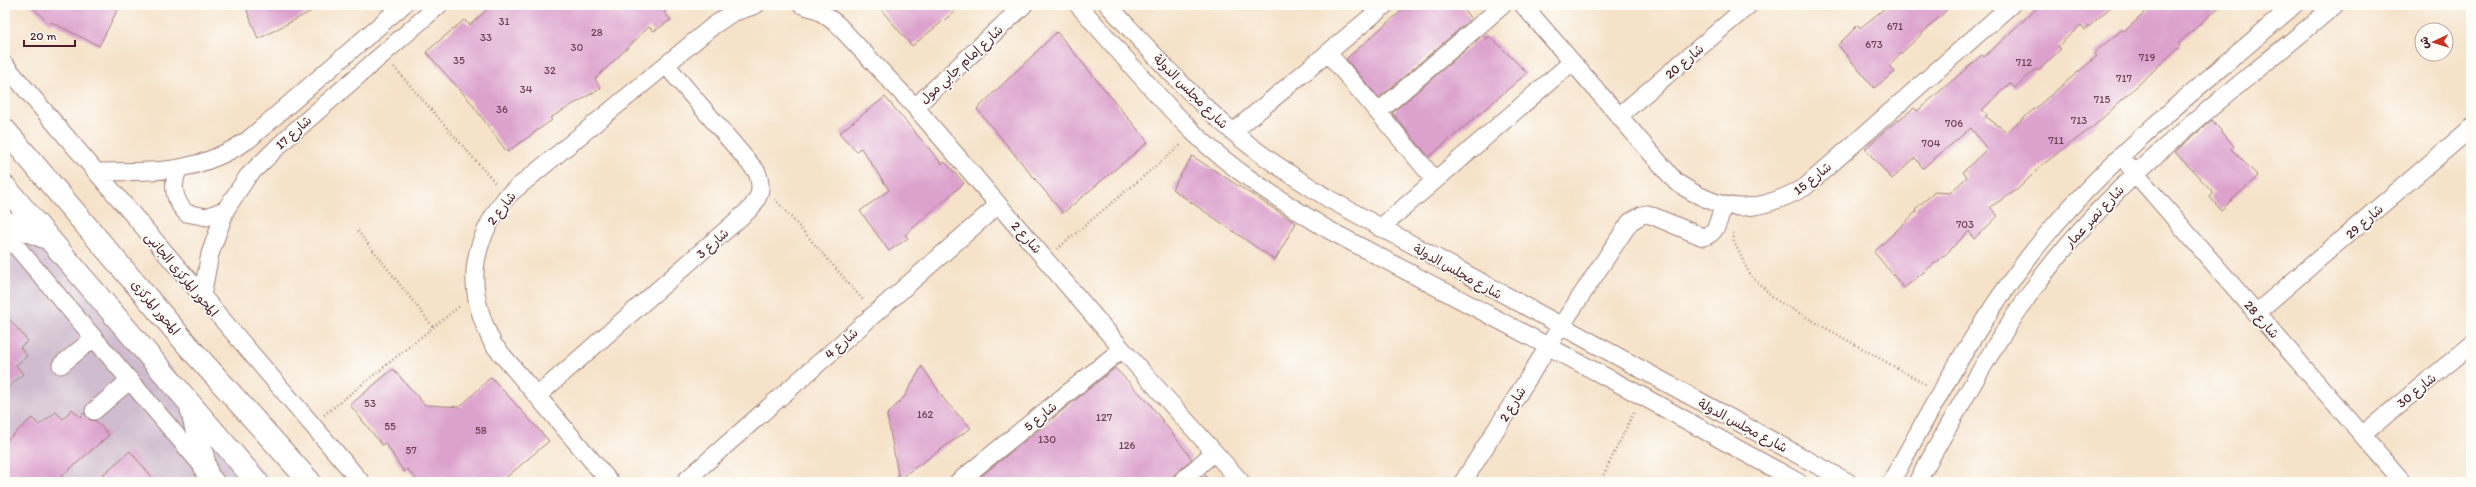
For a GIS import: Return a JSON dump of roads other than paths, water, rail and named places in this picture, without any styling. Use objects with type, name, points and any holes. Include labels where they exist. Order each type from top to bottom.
[{"type":"main road","name":"المحور المركزى","points":[[5,130],[190,348],[310,482]]},
{"type":"main road","points":[[5,187],[257,482]]},
{"type":"main road","points":[[5,222],[50,240]]},
{"type":"main road","points":[[190,403],[211,476]]},
{"type":"street","name":"شارع 17","points":[[96,172],[178,170],[204,164],[227,154],[248,140],[402,5]]},
{"type":"street","name":"شارع 17","points":[[202,296],[210,254],[226,209],[236,190],[264,159],[439,5]]},
{"type":"street","name":"شارع 2","points":[[610,482],[493,344],[481,320],[475,293],[474,267],[480,241],[491,217],[507,196],[720,22],[732,14],[756,5]]},
{"type":"street","name":"شارع 2","points":[[802,5],[818,10],[837,24],[915,107],[998,205],[1046,258],[1122,350],[1241,482]]},
{"type":"street","name":"شارع إمام جابي مول","points":[[915,107],[1024,5]]},
{"type":"street","name":"شارع مجلس الدولة","points":[[1078,5],[1195,133],[1236,168],[1280,200],[1320,224],[1642,396],[1774,477],[1798,482]]},
{"type":"street","name":"شارع مجلس الدولة","points":[[1108,5],[1191,94],[1233,132],[1281,168],[1329,199],[1848,482]]},
{"type":"street","points":[[1233,132],[1385,5]]},
{"type":"street","points":[[1378,112],[1503,5]]},
{"type":"street","name":"شارع 15","points":[[1523,5],[1676,182],[1701,198],[1726,206],[1756,207],[1782,200],[1805,187],[2011,5]]},
{"type":"street","name":"شارع 20","points":[[1619,116],[1749,5]]},
{"type":"street","name":"شارع نصر عمار","points":[[1891,482],[1940,392],[2015,275],[2078,199],[2121,156],[2294,5]]},
{"type":"street","name":"شارع نصر عمار","points":[[1918,482],[2003,333],[2032,290],[2099,209],[2135,173],[2334,5]]},
{"type":"street","points":[[1328,53],[1435,180]]},
{"type":"street","points":[[1380,228],[1572,62]]},
{"type":"street","name":"المحور المركزى الجانبى","points":[[5,65],[361,482]]},
{"type":"street","name":"شارع 3","points":[[537,396],[750,209],[759,198],[761,183],[757,172],[666,65]]},
{"type":"street","name":"شارع 29","points":[[2256,313],[2471,128]]},
{"type":"street","name":"شارع 28","points":[[2121,156],[2403,482]]},
{"type":"street","points":[[178,170],[174,188],[175,198],[186,213],[207,217],[226,209]]},
{"type":"street","name":"شارع 4","points":[[684,482],[998,205]]},
{"type":"street","name":"شارع 2","points":[[1463,482],[1561,326],[1635,218],[1648,214],[1703,237],[1714,232],[1726,206]]},
{"type":"street","points":[[5,233],[211,476]]},
{"type":"street","points":[[61,365],[94,338]]},
{"type":"street","name":"شارع 30","points":[[2362,435],[2471,345]]},
{"type":"street","name":"شارع 5","points":[[958,482],[1122,350]]},
{"type":"street","points":[[94,411],[130,380]]},
{"type":"street","points":[[1181,482],[1214,452]]}]
